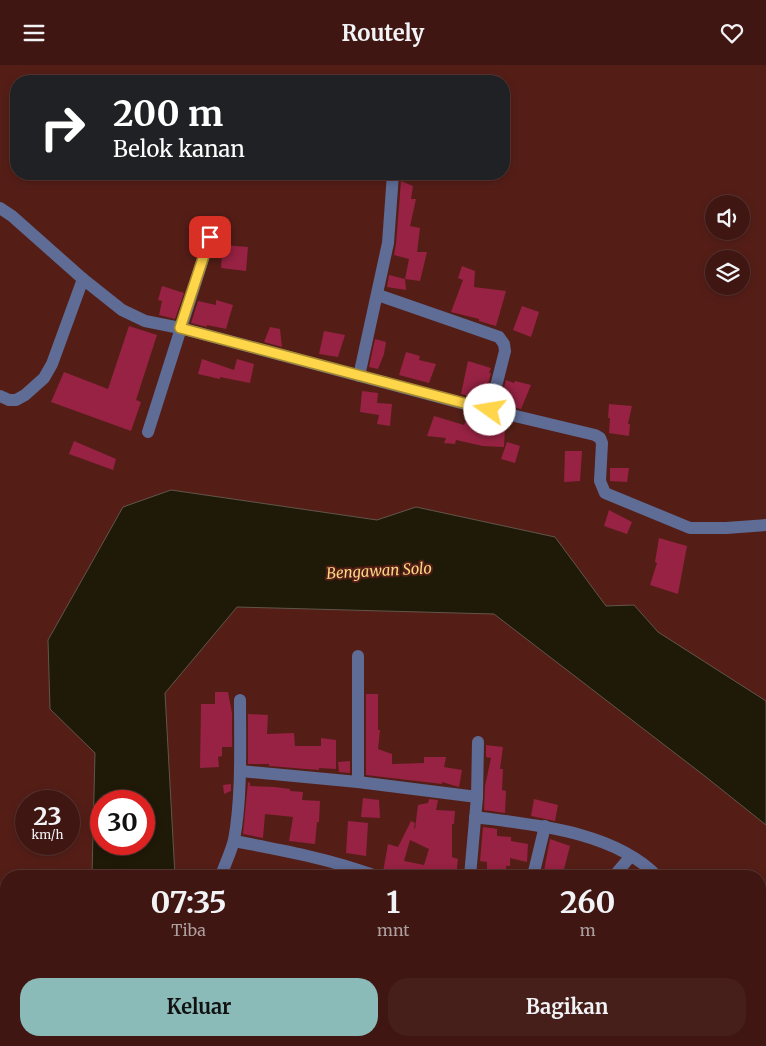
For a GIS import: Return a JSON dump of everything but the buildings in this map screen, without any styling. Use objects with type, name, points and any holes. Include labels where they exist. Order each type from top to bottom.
[{"type":"street","points":[[359,375],[388,243],[393,180]]},
{"type":"street","points":[[0,208],[12,216],[83,279],[129,314],[145,321],[180,328],[490,410],[595,435],[600,437],[602,443],[600,481],[605,493],[690,528],[726,528],[761,525]]},
{"type":"street","points":[[148,432],[210,237]]},
{"type":"street","points":[[0,396],[9,400],[16,400],[25,395],[44,377],[52,364],[83,279]]},
{"type":"street","points":[[378,295],[499,337],[504,344],[505,351],[490,410]]},
{"type":"street","points":[[358,657],[358,782]]},
{"type":"street","points":[[223,870],[234,841],[240,771],[240,700]]},
{"type":"street","points":[[471,870],[477,797],[478,742]]},
{"type":"street","points":[[240,771],[358,782],[477,797]]},
{"type":"street","points":[[475,817],[545,826],[587,837],[611,846],[649,870]]},
{"type":"street","points":[[534,870],[545,826]]},
{"type":"street","points":[[234,841],[312,857],[360,870]]},
{"type":"street","points":[[619,870],[630,857]]},
{"type":"water","name":"Bengawan Solo","points":[[171,490],[377,520],[416,507],[555,537],[606,606],[634,605],[658,632],[766,701],[766,825],[494,614],[237,607],[165,693],[175,870],[92,870],[93,855],[155,855],[155,790],[94,790],[95,753],[50,709],[48,640],[123,507]]},
{"type":"route","points":[[210,237],[180,328],[490,410]]}]
